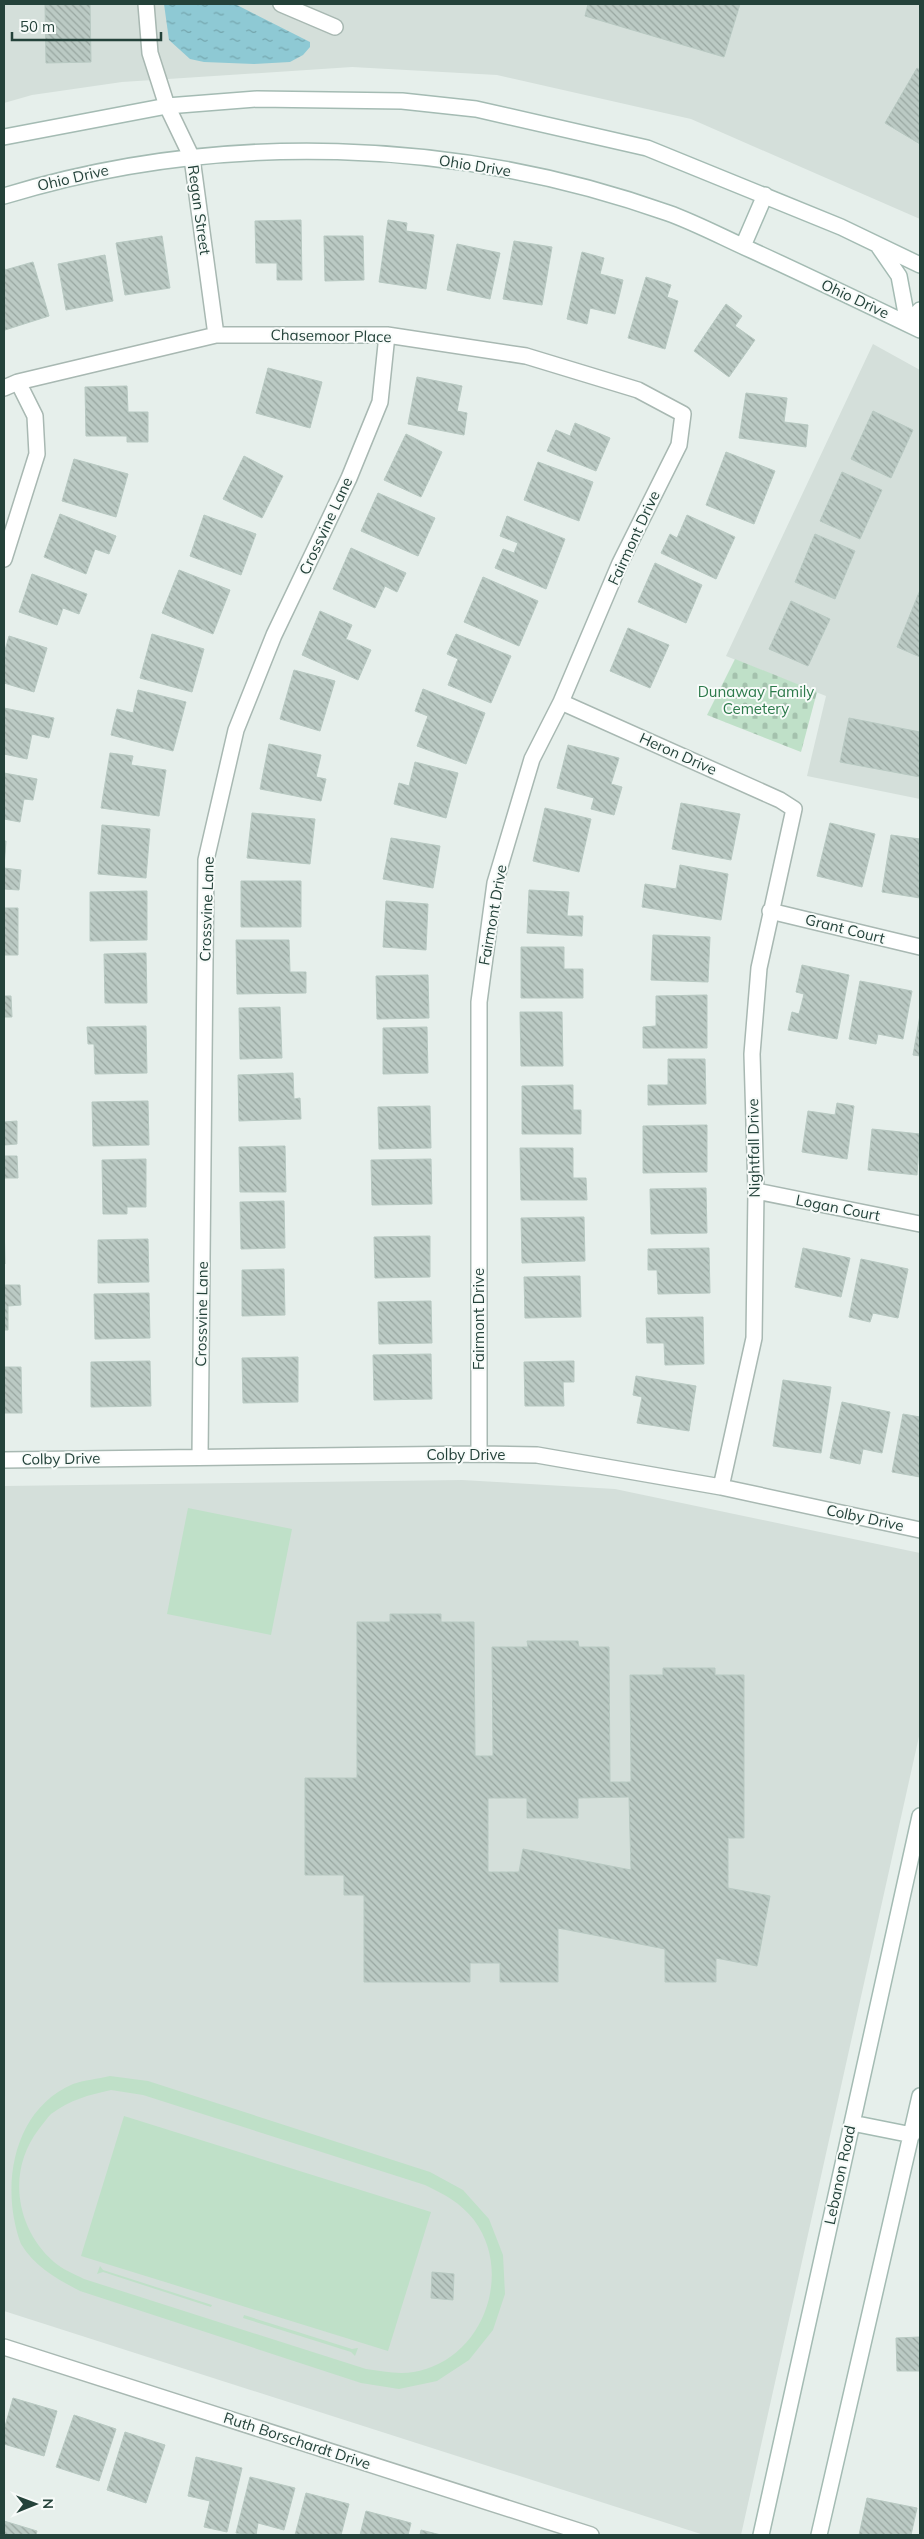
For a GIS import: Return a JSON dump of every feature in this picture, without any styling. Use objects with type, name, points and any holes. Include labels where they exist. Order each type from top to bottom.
[{"type":"street","name":"Regan Street","points":[[146,4],[150,53],[167,106],[192,158],[216,335]]},
{"type":"street","points":[[281,4],[335,27]]},
{"type":"street","points":[[4,137],[167,106],[257,100],[402,101],[476,109],[647,148],[765,195],[920,265]]},
{"type":"street","name":"Ohio Drive","points":[[4,196],[115,169],[192,158],[310,150],[384,153],[471,164],[517,172],[636,202],[670,214],[743,246],[914,327]]},
{"type":"street","points":[[743,246],[765,195]]},
{"type":"street","points":[[879,247],[899,276],[914,327]]},
{"type":"street","points":[[914,327],[920,310]]},
{"type":"street","name":"Chasemoor Place","points":[[11,385],[216,335],[387,335],[526,356],[638,390],[683,414]]},
{"type":"street","name":"Crossvine Lane","points":[[200,1457],[206,860],[236,730],[274,635],[349,478],[380,402],[387,335]]},
{"type":"street","points":[[4,560],[37,454],[35,416],[11,385]]},
{"type":"street","name":"Fairmont Drive","points":[[479,1454],[479,1002],[495,883],[532,759],[561,702],[620,563],[679,445],[683,414]]},
{"type":"street","name":"Heron Drive","points":[[561,702],[780,800],[794,809]]},
{"type":"street","name":"Nightfall Drive","points":[[722,1487],[752,1355],[756,1192],[752,1054],[759,968],[770,911],[794,809]]},
{"type":"street","name":"Grant Court","points":[[770,911],[920,948]]},
{"type":"street","name":"Logan Court","points":[[756,1192],[920,1224]]},
{"type":"street","name":"Colby Drive","points":[[4,1460],[479,1454],[537,1455],[722,1487],[920,1530]]},
{"type":"street","name":"Lebanon Road","points":[[761,2535],[920,1816]]},
{"type":"street","points":[[820,2535],[920,2096]]},
{"type":"street","points":[[852,2123],[912,2135]]},
{"type":"street","name":"Ruth Borschardt Drive","points":[[4,2347],[591,2535]]},
{"type":"shaded area","points":[[4,4],[920,4],[920,219],[691,119],[497,75],[352,67],[122,82],[32,95],[4,103]]},
{"type":"shaded area","points":[[873,344],[920,370],[920,799],[807,776],[826,696],[726,656]]},
{"type":"shaded area","points":[[462,1480],[615,1489],[920,1553],[920,1732],[741,2535],[704,2535],[4,2311],[4,1486]]},
{"type":"green space","name":"Dunaway Family Cemetery","points":[[735,659],[817,692],[801,752],[707,715]]},
{"type":"green space","points":[[188,1508],[292,1529],[271,1635],[167,1614]]},
{"type":"green space","points":[[110,2076],[148,2081],[430,2172],[463,2190],[489,2219],[503,2255],[505,2294],[493,2330],[469,2360],[437,2381],[399,2389],[361,2383],[80,2291],[55,2277],[40,2266],[21,2244],[15,2222],[12,2199],[12,2176],[16,2153],[24,2131],[36,2112],[52,2096],[73,2084]],"holes":[[[111,2090],[143,2095],[425,2185],[452,2200],[474,2220],[485,2240],[491,2262],[491,2285],[487,2306],[478,2327],[464,2345],[447,2359],[426,2369],[404,2373],[366,2369],[84,2279],[57,2265],[41,2248],[31,2233],[24,2216],[19,2180],[22,2162],[29,2145],[51,2114],[72,2102]]]},
{"type":"green space","points":[[124,2116],[431,2212],[388,2351],[81,2256]]},
{"type":"green space","points":[[100,2266],[103,2270],[212,2305],[211,2307],[103,2272],[97,2274]]},
{"type":"green space","points":[[244,2315],[352,2349],[358,2348],[355,2356],[351,2352],[243,2318]]},
{"type":"water","points":[[164,4],[235,4],[310,42],[310,47],[303,55],[290,62],[254,64],[204,62],[190,59],[169,40]]},
{"type":"building","points":[[45,4],[90,4],[91,62],[46,63]]},
{"type":"building","points":[[588,4],[740,4],[724,57],[585,16]]},
{"type":"building","points":[[917,68],[920,70],[920,144],[885,123]]},
{"type":"building","points":[[301,220],[302,280],[277,280],[277,263],[256,263],[255,221]]},
{"type":"building","points":[[388,220],[407,223],[406,231],[434,235],[426,289],[379,282]]},
{"type":"building","points":[[162,236],[170,288],[125,295],[116,243]]},
{"type":"building","points":[[324,236],[363,236],[364,280],[325,281]]},
{"type":"building","points":[[514,241],[552,247],[542,305],[503,299]]},
{"type":"building","points":[[457,244],[500,253],[490,299],[447,290]]},
{"type":"building","points":[[582,252],[604,258],[600,274],[623,280],[615,314],[590,308],[587,324],[567,319]]},
{"type":"building","points":[[105,255],[113,301],[66,310],[58,264]]},
{"type":"building","points":[[33,262],[49,316],[5,330],[4,265],[5,270]]},
{"type":"building","points":[[646,277],[671,285],[667,297],[678,301],[665,349],[628,338]]},
{"type":"building","points":[[726,304],[742,316],[735,326],[755,340],[729,377],[694,351]]},
{"type":"building","points":[[268,368],[322,382],[310,428],[256,413]]},
{"type":"building","points":[[417,377],[462,386],[457,411],[467,413],[464,435],[408,424]]},
{"type":"building","points":[[127,386],[128,412],[148,412],[148,442],[127,442],[127,436],[86,436],[85,387]]},
{"type":"building","points":[[746,393],[787,398],[784,422],[808,425],[806,447],[739,438]]},
{"type":"building","points":[[873,411],[913,430],[891,478],[851,459]]},
{"type":"building","points":[[575,423],[610,438],[596,471],[547,451],[556,430],[570,436]]},
{"type":"building","points":[[406,434],[442,452],[421,497],[384,480]]},
{"type":"building","points":[[726,452],[775,471],[754,524],[706,505]]},
{"type":"building","points":[[244,456],[283,476],[262,518],[223,499]]},
{"type":"building","points":[[74,459],[128,474],[116,517],[62,501]]},
{"type":"building","points":[[538,462],[593,482],[579,521],[524,500]]},
{"type":"building","points":[[842,472],[882,490],[860,539],[820,521]]},
{"type":"building","points":[[378,493],[435,518],[418,556],[361,531]]},
{"type":"building","points":[[60,514],[116,536],[109,554],[95,549],[86,574],[44,557]]},
{"type":"building","points":[[204,515],[256,534],[241,575],[190,556]]},
{"type":"building","points":[[687,515],[735,537],[716,579],[661,553],[670,534],[677,538]]},
{"type":"building","points":[[507,516],[565,539],[546,589],[495,568],[503,549],[514,553],[518,543],[500,536]]},
{"type":"building","points":[[815,534],[855,551],[835,599],[795,582]]},
{"type":"building","points":[[351,548],[406,573],[397,592],[385,586],[375,608],[333,589]]},
{"type":"building","points":[[655,563],[702,585],[686,623],[638,602]]},
{"type":"building","points":[[179,570],[230,590],[213,634],[162,613]]},
{"type":"building","points":[[32,574],[87,594],[79,614],[63,608],[57,625],[19,612]]},
{"type":"building","points":[[483,577],[538,601],[519,646],[464,622]]},
{"type":"building","points":[[920,590],[920,657],[897,647]]},
{"type":"building","points":[[791,601],[830,619],[808,666],[769,649]]},
{"type":"building","points":[[320,611],[352,625],[346,639],[371,650],[358,680],[302,655]]},
{"type":"building","points":[[628,628],[669,645],[650,688],[610,671]]},
{"type":"building","points":[[152,634],[204,649],[192,692],[140,678]]},
{"type":"building","points":[[456,634],[511,656],[491,703],[448,685],[458,659],[447,654]]},
{"type":"building","points":[[9,636],[47,648],[34,692],[4,683],[4,654]]},
{"type":"building","points":[[294,670],[335,681],[320,731],[280,719]]},
{"type":"building","points":[[423,689],[485,713],[466,764],[417,746],[428,716],[415,711]]},
{"type":"building","points":[[138,690],[186,702],[173,751],[111,735],[117,709],[133,713]]},
{"type":"building","points":[[4,708],[54,718],[49,738],[32,734],[27,759],[4,754]]},
{"type":"building","points":[[849,718],[920,732],[920,777],[840,762]]},
{"type":"building","points":[[269,744],[321,755],[316,777],[326,779],[321,801],[260,789]]},
{"type":"building","points":[[568,745],[619,758],[611,784],[622,787],[614,815],[591,809],[594,798],[557,788]]},
{"type":"building","points":[[110,753],[133,756],[131,765],[166,770],[159,816],[101,808]]},
{"type":"building","points":[[415,762],[458,773],[446,818],[394,804],[399,783],[409,786]]},
{"type":"building","points":[[4,773],[37,779],[33,800],[24,799],[20,822],[4,819]]},
{"type":"building","points":[[681,803],[740,814],[731,860],[672,849]]},
{"type":"building","points":[[545,808],[591,819],[579,872],[533,861]]},
{"type":"building","points":[[252,813],[315,819],[310,864],[247,858]]},
{"type":"building","points":[[830,823],[875,834],[862,887],[817,876]]},
{"type":"building","points":[[102,825],[150,829],[146,878],[98,874]]},
{"type":"building","points":[[891,835],[920,839],[920,898],[882,892]]},
{"type":"building","points":[[391,838],[440,846],[433,888],[383,879]]},
{"type":"building","points":[[4,841],[6,841],[4,867]]},
{"type":"building","points":[[680,865],[728,874],[721,920],[642,907],[645,884],[676,889]]},
{"type":"building","points":[[4,868],[21,870],[19,890],[4,889]]},
{"type":"building","points":[[241,881],[301,881],[301,927],[241,927]]},
{"type":"building","points":[[529,890],[569,892],[567,916],[583,916],[582,936],[527,933]]},
{"type":"building","points":[[147,891],[147,940],[90,941],[90,892]]},
{"type":"building","points":[[386,901],[428,904],[426,950],[383,947]]},
{"type":"building","points":[[4,908],[18,908],[18,955],[4,955]]},
{"type":"building","points":[[653,935],[710,937],[708,982],[651,980]]},
{"type":"building","points":[[236,940],[289,940],[290,972],[306,972],[306,993],[237,994]]},
{"type":"building","points":[[521,947],[564,947],[564,969],[583,969],[583,998],[521,998]]},
{"type":"building","points":[[146,953],[147,1003],[105,1003],[104,954]]},
{"type":"building","points":[[802,965],[849,975],[837,1039],[788,1030],[792,1012],[799,1014],[804,994],[796,992]]},
{"type":"building","points":[[428,975],[429,1018],[377,1019],[376,976]]},
{"type":"building","points":[[860,981],[912,991],[903,1039],[878,1034],[876,1044],[849,1039]]},
{"type":"building","points":[[707,995],[707,1048],[643,1048],[643,1027],[656,1026],[656,996]]},
{"type":"building","points":[[4,996],[11,996],[12,1017],[4,1017]]},
{"type":"building","points":[[280,1007],[282,1058],[240,1059],[239,1008]]},
{"type":"building","points":[[520,1012],[562,1012],[563,1066],[521,1066]]},
{"type":"building","points":[[920,1015],[920,1056],[913,1055]]},
{"type":"building","points":[[146,1026],[147,1073],[95,1074],[94,1044],[88,1044],[87,1027]]},
{"type":"building","points":[[427,1027],[428,1073],[383,1074],[383,1028]]},
{"type":"building","points":[[668,1059],[705,1059],[706,1104],[648,1105],[648,1085],[668,1085]]},
{"type":"building","points":[[293,1073],[294,1099],[300,1098],[301,1119],[239,1121],[238,1075]]},
{"type":"building","points":[[573,1085],[573,1110],[581,1110],[581,1134],[522,1134],[522,1086]]},
{"type":"building","points":[[148,1101],[149,1145],[93,1146],[92,1102]]},
{"type":"building","points":[[837,1103],[854,1106],[847,1159],[802,1152],[808,1111],[835,1115]]},
{"type":"building","points":[[430,1106],[431,1148],[379,1149],[378,1107]]},
{"type":"building","points":[[17,1121],[17,1144],[4,1145],[4,1122]]},
{"type":"building","points":[[707,1125],[707,1172],[643,1173],[643,1126]]},
{"type":"building","points":[[872,1129],[920,1134],[917,1175],[868,1170]]},
{"type":"building","points":[[285,1146],[286,1192],[240,1192],[239,1147]]},
{"type":"building","points":[[520,1148],[573,1148],[573,1178],[586,1178],[587,1200],[521,1200]]},
{"type":"building","points":[[4,1156],[17,1156],[18,1178],[4,1178]]},
{"type":"building","points":[[146,1159],[146,1207],[127,1207],[127,1214],[103,1214],[102,1160]]},
{"type":"building","points":[[431,1159],[432,1204],[372,1205],[371,1160]]},
{"type":"building","points":[[706,1188],[707,1233],[651,1234],[650,1189]]},
{"type":"building","points":[[284,1201],[285,1248],[241,1249],[240,1202]]},
{"type":"building","points":[[584,1217],[585,1261],[522,1263],[521,1218]]},
{"type":"building","points":[[4,1219],[5,1264],[4,1264]]},
{"type":"building","points":[[430,1236],[430,1277],[375,1278],[374,1237]]},
{"type":"building","points":[[148,1239],[149,1282],[98,1283],[98,1240]]},
{"type":"building","points":[[709,1248],[710,1293],[658,1294],[657,1270],[648,1270],[648,1249]]},
{"type":"building","points":[[803,1248],[850,1258],[841,1297],[795,1287]]},
{"type":"building","points":[[861,1259],[908,1269],[898,1318],[873,1313],[870,1322],[849,1317]]},
{"type":"building","points":[[284,1269],[285,1315],[242,1316],[242,1270]]},
{"type":"building","points":[[580,1276],[581,1317],[525,1318],[524,1277]]},
{"type":"building","points":[[4,1285],[20,1285],[21,1305],[8,1306],[8,1330],[4,1330]]},
{"type":"building","points":[[149,1293],[150,1338],[95,1339],[94,1294]]},
{"type":"building","points":[[431,1301],[432,1343],[379,1344],[378,1302]]},
{"type":"building","points":[[703,1317],[704,1364],[665,1365],[664,1343],[647,1343],[646,1318]]},
{"type":"building","points":[[431,1354],[432,1399],[374,1400],[373,1355]]},
{"type":"building","points":[[298,1357],[298,1402],[243,1403],[242,1358]]},
{"type":"building","points":[[150,1361],[151,1406],[91,1407],[91,1362]]},
{"type":"building","points":[[574,1361],[574,1382],[563,1382],[564,1406],[525,1406],[524,1362]]},
{"type":"building","points":[[4,1367],[21,1367],[22,1413],[4,1413]]},
{"type":"building","points":[[636,1376],[696,1386],[689,1431],[637,1423],[642,1397],[633,1395]]},
{"type":"building","points":[[783,1380],[831,1387],[821,1453],[773,1446]]},
{"type":"building","points":[[842,1402],[890,1412],[882,1453],[863,1449],[860,1464],[830,1458]]},
{"type":"building","points":[[903,1414],[920,1417],[920,1477],[892,1472]]},
{"type":"building","points":[[390,1614],[441,1614],[441,1622],[474,1622],[475,1756],[493,1756],[492,1647],[528,1647],[527,1641],[578,1641],[579,1647],[609,1647],[610,1782],[631,1782],[630,1675],[663,1675],[663,1668],[715,1668],[715,1675],[744,1675],[744,1838],[728,1838],[728,1888],[770,1896],[757,1966],[716,1958],[716,1982],[665,1982],[665,1949],[558,1928],[558,1982],[500,1982],[500,1963],[470,1963],[470,1982],[364,1982],[364,1895],[344,1895],[344,1875],[305,1875],[305,1778],[357,1778],[357,1622],[390,1622]],"holes":[[[629,1797],[631,1870],[523,1849],[519,1872],[488,1872],[488,1798],[527,1798],[527,1818],[578,1818],[578,1798]]]},
{"type":"building","points":[[432,2272],[454,2274],[453,2300],[431,2298]]},
{"type":"building","points":[[920,2337],[920,2371],[897,2371],[896,2338]]},
{"type":"building","points":[[13,2398],[57,2411],[44,2456],[4,2444],[4,2430]]},
{"type":"building","points":[[74,2415],[116,2429],[99,2481],[56,2467]]},
{"type":"building","points":[[125,2432],[165,2445],[146,2503],[107,2490]]},
{"type":"building","points":[[196,2457],[242,2468],[227,2532],[204,2527],[210,2501],[188,2496]]},
{"type":"building","points":[[250,2477],[295,2488],[284,2530],[258,2523],[256,2535],[236,2533]]},
{"type":"building","points":[[306,2493],[349,2504],[341,2535],[295,2535]]},
{"type":"building","points":[[867,2498],[917,2508],[911,2535],[859,2535]]},
{"type":"building","points":[[366,2511],[411,2523],[408,2535],[360,2535]]},
{"type":"building","points":[[4,2521],[37,2531],[36,2535],[4,2535]]},
{"type":"building","points":[[421,2530],[441,2535],[420,2535]]}]
